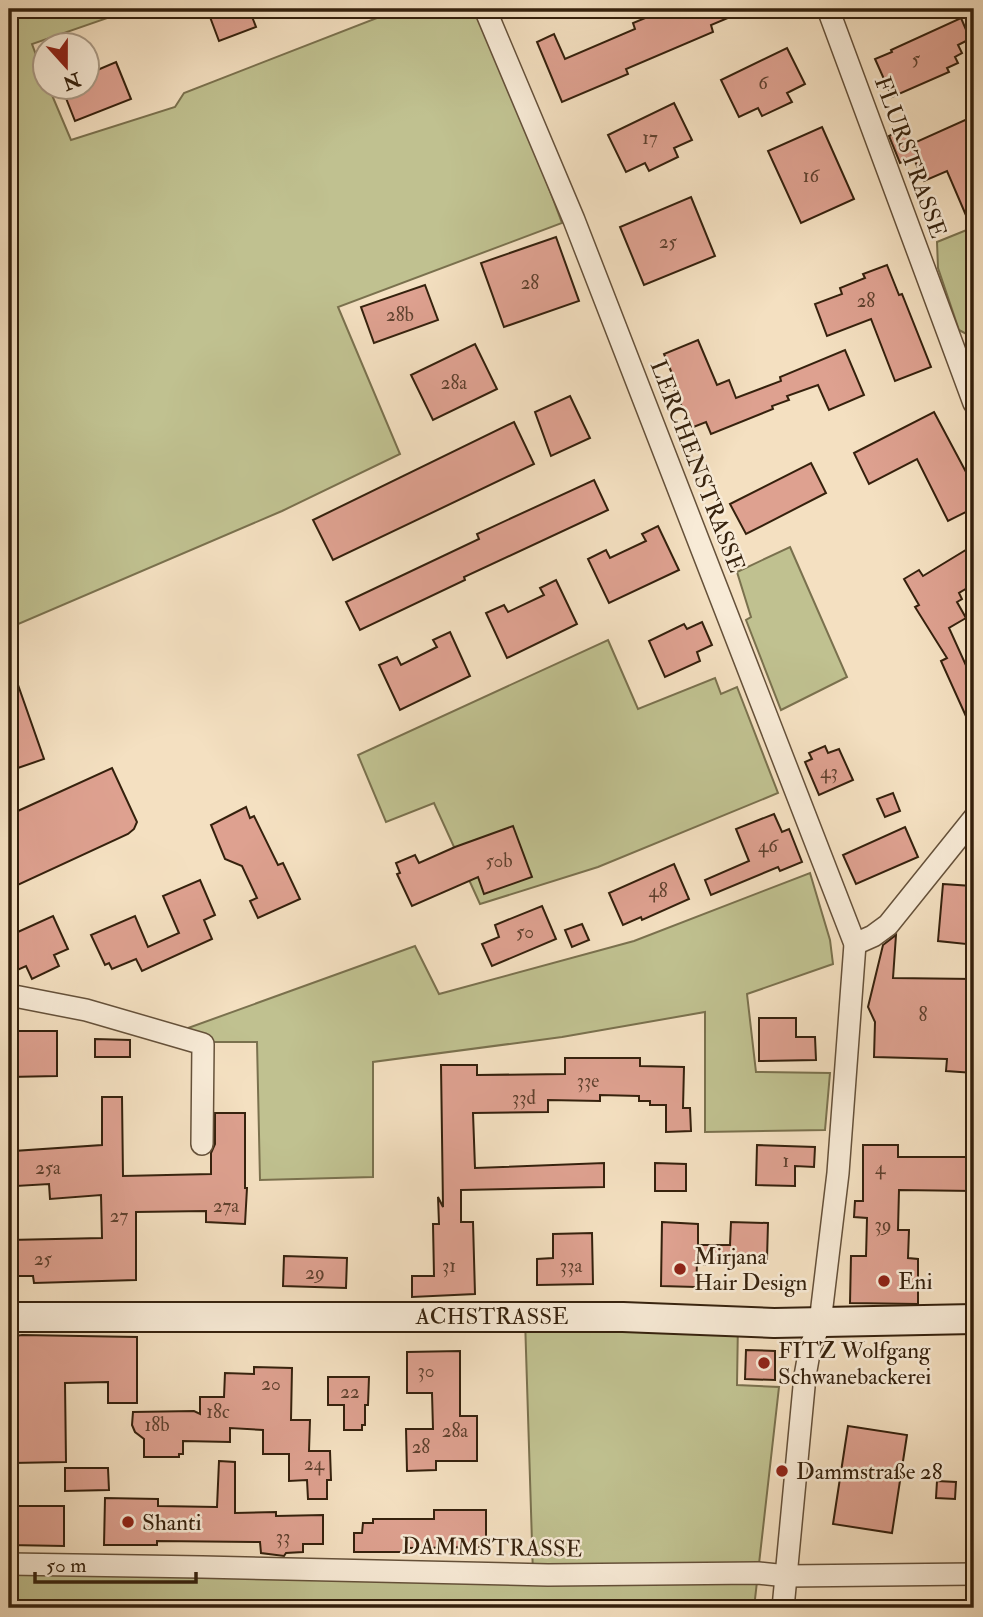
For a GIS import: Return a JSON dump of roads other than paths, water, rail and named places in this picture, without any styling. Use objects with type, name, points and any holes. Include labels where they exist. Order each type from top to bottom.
[{"type":"main road","name":"ACHSTRASSE","points":[[9,1317],[610,1317],[820,1323],[974,1319]]},
{"type":"street","name":"LERCHENSTRASSE","points":[[485,9],[574,220],[855,944]]},
{"type":"street","name":"FLURSTRASSE","points":[[828,9],[974,403]]},
{"type":"street","points":[[783,1608],[805,1376],[810,1348],[820,1323],[838,1173],[855,944],[888,925],[974,818]]},
{"type":"street","points":[[9,995],[86,1010],[203,1044],[202,1144]]},
{"type":"street","name":"DAMMSTRASSE","points":[[9,1564],[548,1575],[974,1574]]},
{"type":"place","name":"Mirjana Hair Design","points":[[680,1269]]},
{"type":"place","name":"Eni","points":[[884,1281]]},
{"type":"place","name":"FITZ Wolfgang Schwanebackerei","points":[[764,1363]]},
{"type":"place","name":"Dammstraße 28","points":[[782,1471]]},
{"type":"place","name":"Shanti","points":[[128,1522]]}]
